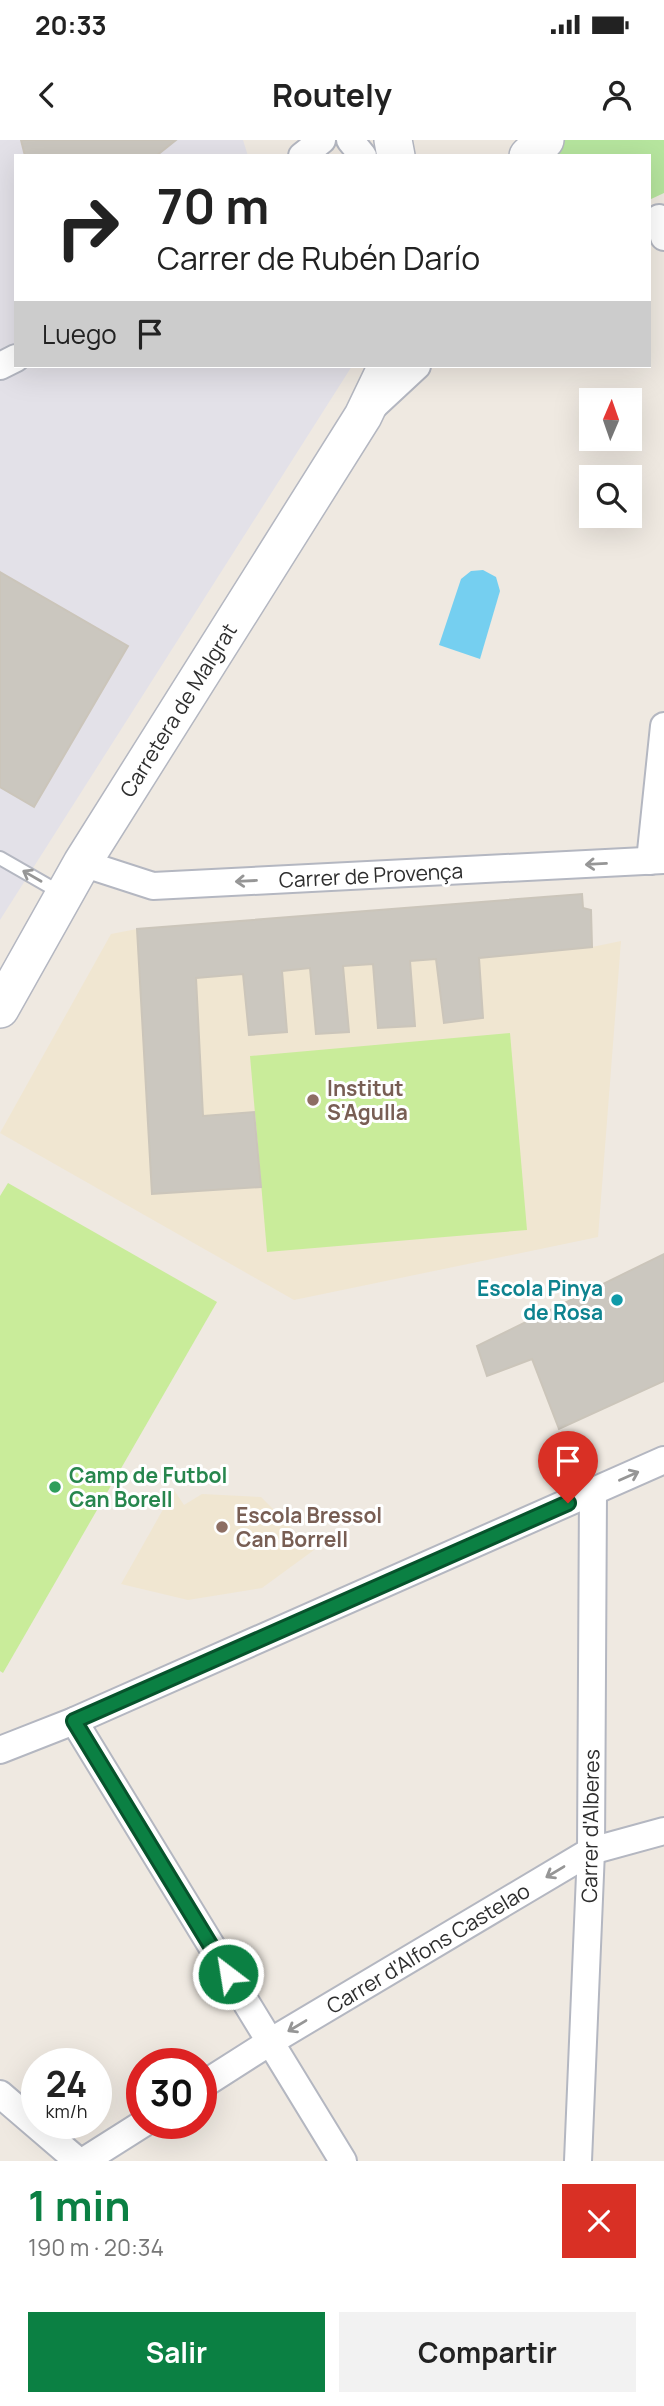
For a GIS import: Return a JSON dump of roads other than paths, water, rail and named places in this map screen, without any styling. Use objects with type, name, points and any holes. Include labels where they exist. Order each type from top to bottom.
[{"type":"street","points":[[304,154],[322,140]]},
{"type":"street","points":[[350,140],[388,152]]},
{"type":"street","points":[[530,154],[545,140]]},
{"type":"street","name":"Carretera de Malgrat","points":[[363,416],[386,368]]},
{"type":"street","name":"Carretera de Malgrat","points":[[8,989],[82,863],[363,416],[401,368]]},
{"type":"street","points":[[363,416],[415,368]]},
{"type":"street","points":[[657,861],[664,726]]},
{"type":"street","name":"Carrer de Provença","points":[[82,863],[153,886],[657,861]]},
{"type":"street","points":[[0,1750],[74,1721],[664,1460]]},
{"type":"street","name":"Carrer d'Alberes","points":[[578,2161],[592,1851],[593,1492]]},
{"type":"street","points":[[74,1721],[343,2161]]},
{"type":"street","name":"Carrer d'Alfons Castelao","points":[[217,2076],[592,1851],[664,1831]]},
{"type":"street","points":[[0,2094],[78,2161]]},
{"type":"street","points":[[84,2161],[126,2134]]},
{"type":"lane","points":[[0,858],[64,895]]},
{"type":"water","points":[[483,570],[496,577],[500,591],[480,659],[439,645],[461,579],[471,571]]},
{"type":"place","name":"Institut S'Agulla","points":[[313,1100]]},
{"type":"place","name":"Escola Pinya de Rosa","points":[[617,1300]]},
{"type":"place","name":"Camp de Futbol Can Borell","points":[[55,1487]]},
{"type":"place","name":"Escola Bressol Can Borrell","points":[[222,1527]]}]
